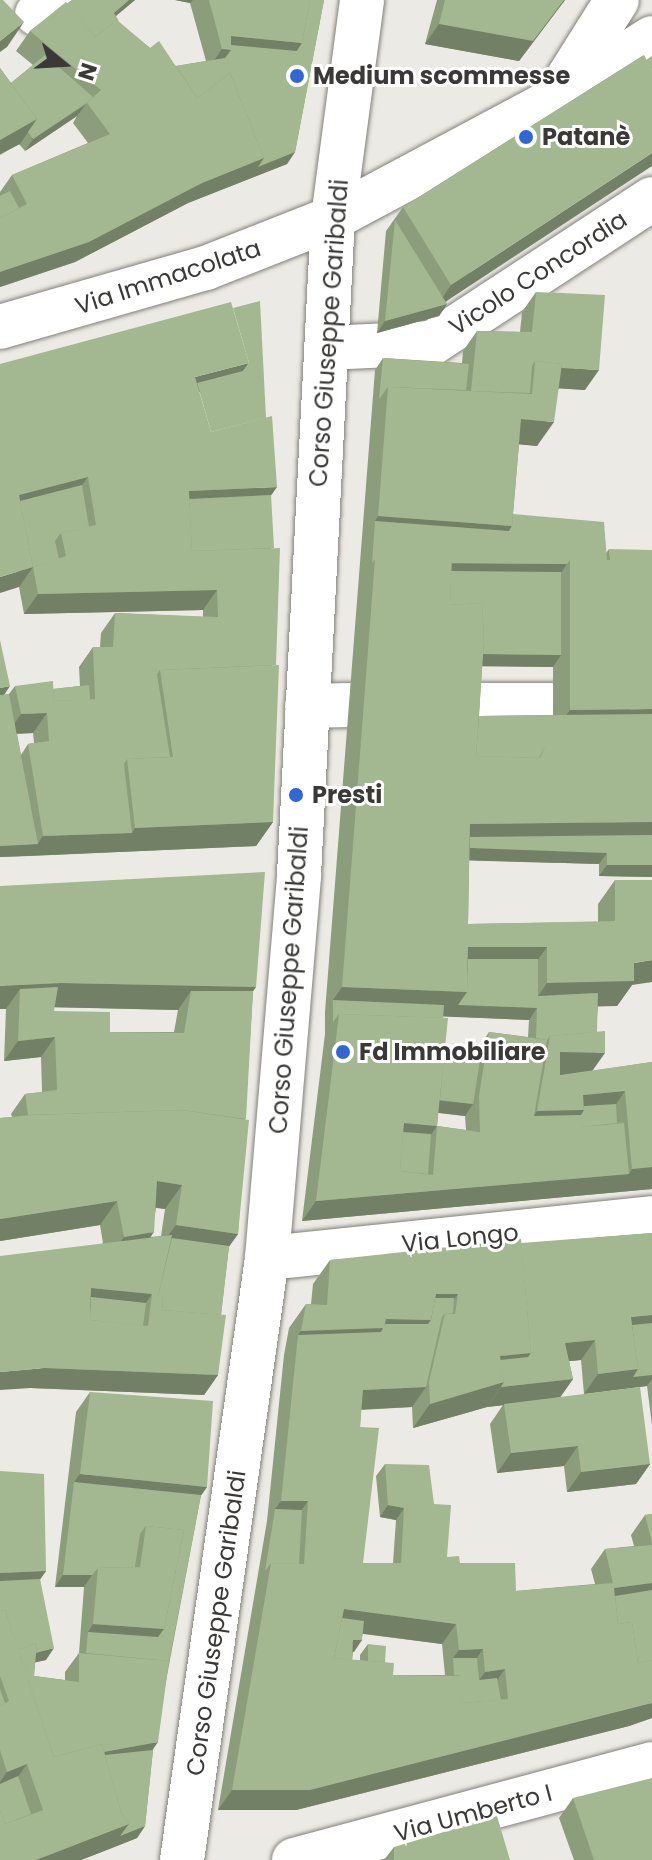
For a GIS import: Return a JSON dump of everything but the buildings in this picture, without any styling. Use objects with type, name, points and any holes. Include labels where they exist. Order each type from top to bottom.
[{"type":"street","name":"Corso Giuseppe Garibaldi","points":[[182,1860],[267,1258],[299,875],[328,705],[327,348],[333,218],[362,0]]},
{"type":"street","points":[[554,100],[617,0]]},
{"type":"street","name":"Via Immacolata","points":[[0,327],[206,268],[333,218],[554,100],[652,38]]},
{"type":"street","name":"Vicolo Concordia","points":[[327,348],[432,343],[652,199]]},
{"type":"street","points":[[465,705],[552,705]]},
{"type":"street","points":[[252,877],[299,875]]},
{"type":"street","name":"Via Longo","points":[[267,1258],[652,1218]]},
{"type":"street","name":"Via Umberto I","points":[[294,1860],[652,1764]]},
{"type":"place","name":"Medium scommesse","points":[[297,76]]},
{"type":"place","name":"Patanè","points":[[526,137]]},
{"type":"place","name":"Presti","points":[[296,795]]},
{"type":"place","name":"Fd Immobiliare","points":[[343,1052]]}]
